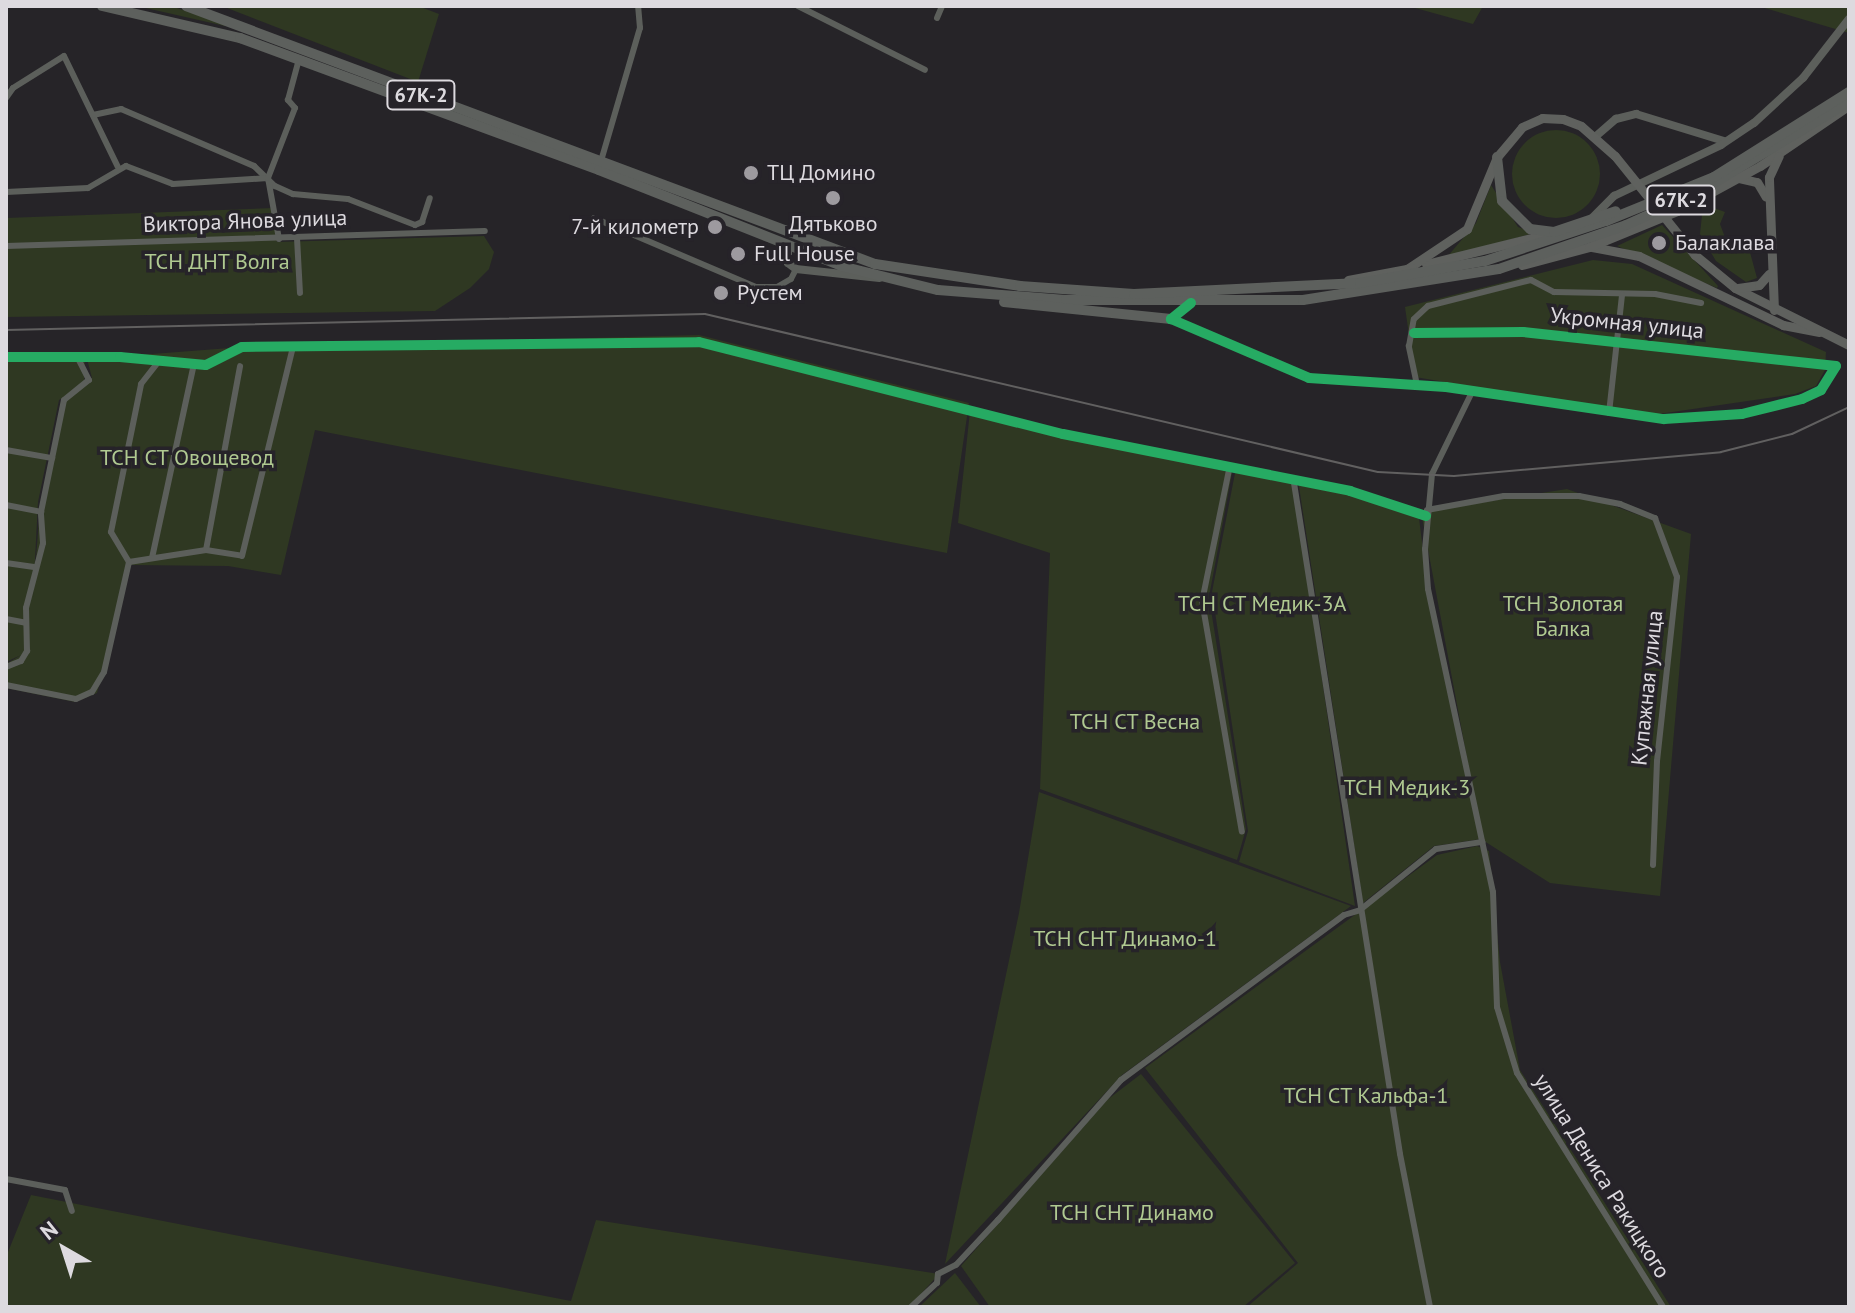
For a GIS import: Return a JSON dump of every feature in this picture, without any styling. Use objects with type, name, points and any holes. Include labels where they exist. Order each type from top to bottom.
[{"type":"main road","name":"67К-2","points":[[102,6],[240,38],[600,164],[788,248],[880,278],[987,296],[1191,303],[1357,294],[1499,269],[1612,230],[1699,192],[1849,104]]},
{"type":"main road","name":"67К-2","points":[[186,6],[807,242],[875,264],[1020,286],[1134,294],[1324,286],[1485,261],[1714,177],[1849,92]]},
{"type":"main road","points":[[1499,269],[1589,247],[1739,178],[1781,153],[1849,104]]},
{"type":"main road","points":[[1407,269],[1436,254],[1467,229],[1507,138],[1542,118],[1563,119],[1595,137],[1615,156],[1695,255],[1735,288],[1849,345]]},
{"type":"main road","points":[[1774,310],[1769,177],[1781,153]]},
{"type":"main road","points":[[1497,157],[1498,187],[1508,212],[1530,229],[1554,232]]},
{"type":"main road","points":[[1739,178],[1757,182],[1768,204]]},
{"type":"main road","points":[[1324,286],[1407,269],[1554,232],[1638,206]]},
{"type":"main road","points":[[788,248],[807,242]]},
{"type":"main road","points":[[1589,247],[1639,256],[1783,325],[1819,332]]},
{"type":"main road","points":[[1735,288],[1759,285],[1771,271]]},
{"type":"main road","points":[[987,296],[1034,308],[1171,319]]},
{"type":"street","points":[[600,164],[640,28],[638,6]]},
{"type":"street","points":[[798,6],[925,70]]},
{"type":"street","points":[[937,18],[942,6]]},
{"type":"street","points":[[1591,220],[1614,196],[1728,141],[1803,78],[1849,19]]},
{"type":"street","points":[[6,98],[13,88],[64,56],[118,167],[173,184],[268,178]]},
{"type":"street","points":[[279,239],[268,178],[295,108],[288,100],[299,59]]},
{"type":"street","points":[[93,115],[121,109],[254,166],[293,194],[348,199],[419,225],[430,198]]},
{"type":"street","points":[[1595,137],[1616,119],[1636,114],[1715,142],[1728,141]]},
{"type":"street","points":[[6,192],[88,188],[118,167]]},
{"type":"street","points":[[594,218],[756,287],[777,287],[791,279],[796,269]]},
{"type":"street","name":"Виктора Янова улица","points":[[6,246],[485,231]]},
{"type":"street","points":[[297,238],[300,293]]},
{"type":"street","points":[[788,248],[788,263],[796,269],[880,278]]},
{"type":"street","points":[[1417,385],[1409,358],[1420,310],[1531,280],[1554,292],[1655,294],[1701,303]]},
{"type":"street","points":[[1191,303],[1171,319],[1309,378],[1473,390],[1609,413],[1622,295]]},
{"type":"street","name":"Укромная улица","points":[[1414,333],[1523,332],[1836,366],[1821,390],[1742,414],[1664,419],[1609,413]]},
{"type":"street","points":[[6,357],[77,356],[206,365],[242,347],[699,342],[1229,470],[1350,491],[1426,513]]},
{"type":"street","points":[[129,562],[206,550],[242,556],[249,546],[293,346]]},
{"type":"street","points":[[6,667],[21,661],[27,651],[26,623],[43,543],[41,512],[64,400],[89,380],[77,356]]},
{"type":"street","points":[[6,685],[76,699],[92,692],[104,672],[129,562],[111,532],[141,384],[160,360]]},
{"type":"street","points":[[152,558],[194,363]]},
{"type":"street","points":[[206,550],[240,366]]},
{"type":"street","name":"улица Дениса Ракицкого","points":[[1473,390],[1432,474],[1426,513],[1428,589],[1493,892],[1497,1007],[1517,1073],[1663,1307]]},
{"type":"street","points":[[6,450],[52,458]]},
{"type":"street","points":[[1229,470],[1202,601],[1242,832]]},
{"type":"street","points":[[1294,483],[1360,910],[1430,1307]]},
{"type":"street","name":"Купажная улица","points":[[1426,513],[1504,496],[1579,496],[1620,504],[1655,518],[1677,577],[1657,761],[1653,865]]},
{"type":"street","points":[[6,505],[41,512]]},
{"type":"street","points":[[6,563],[36,567]]},
{"type":"street","points":[[6,619],[26,623]]},
{"type":"street","points":[[911,1307],[937,1283],[938,1274],[956,1265],[998,1220],[1121,1080],[1344,915],[1360,910],[1436,849],[1482,842]]},
{"type":"street","points":[[6,1179],[65,1190],[72,1211]]},
{"type":"green space","points":[[137,6],[171,6],[227,25],[225,26]]},
{"type":"green space","points":[[222,6],[418,6],[439,14],[418,82]]},
{"type":"green space","points":[[1408,6],[1483,6],[1473,24]]},
{"type":"green space","points":[[1758,6],[1849,6],[1849,33]]},
{"type":"green space","points":[[1556,130],[1573,134],[1587,143],[1596,157],[1600,174],[1596,191],[1587,205],[1573,214],[1556,218],[1539,214],[1525,205],[1516,191],[1512,174],[1516,157],[1525,143],[1539,134]]},
{"type":"green space","points":[[1491,185],[1518,227],[1534,233],[1447,257],[1476,223]]},
{"type":"green space","name":"ТСН ДНТ Волга","points":[[274,208],[277,242],[484,236],[494,252],[489,269],[470,288],[435,311],[6,317],[6,218]]},
{"type":"green space","points":[[1714,208],[1725,212],[1720,224],[1726,240],[1748,245],[1757,278],[1746,282],[1716,261],[1700,234],[1702,215]]},
{"type":"green space","points":[[1662,225],[1718,286],[1717,288],[1617,246]]},
{"type":"green space","points":[[1593,260],[1632,264],[1826,352],[1825,370],[1816,386],[1795,394],[1645,416],[1415,377],[1405,307]]},
{"type":"green space","name":"ТСН СТ Овощевод","points":[[699,335],[969,403],[947,553],[315,430],[281,575],[228,566],[130,565],[97,693],[75,702],[6,688],[6,664],[21,655],[6,662],[6,360],[85,360],[84,384],[59,400],[38,502],[33,598],[39,519],[61,401],[83,387],[92,378],[87,359],[230,348]]},
{"type":"green space","name":"ТСН СТ Весна","points":[[970,411],[1232,473],[1209,597],[1246,829],[1237,860],[1040,789],[1050,553],[958,523]]},
{"type":"green space","name":"ТСН СТ Медик-3А","points":[[1236,468],[1293,480],[1355,906],[1239,862],[1248,831],[1212,592]]},
{"type":"green space","name":"ТСН Золотая Балка","points":[[1298,480],[1349,486],[1418,510],[1428,590],[1475,801],[1421,512],[1567,489],[1691,534],[1660,896],[1550,883],[1481,839],[1434,846],[1363,903]]},
{"type":"green space","name":"ТСН СНТ Динамо-1","points":[[1039,792],[1351,906],[1122,1075],[945,1264],[1019,913]]},
{"type":"green space","name":"ТСН СТ Кальфа-1","points":[[1477,846],[1489,851],[1500,962],[1520,1070],[1671,1307],[1247,1307],[1298,1263],[1145,1068],[1437,855]]},
{"type":"green space","name":"ТСН СНТ Динамо","points":[[1141,1074],[1295,1263],[1243,1307],[990,1307],[961,1266],[1107,1100]]},
{"type":"green space","points":[[31,1195],[571,1301],[596,1220],[939,1274],[909,1307],[6,1307],[6,1257]]},
{"type":"green space","points":[[955,1273],[981,1307],[919,1307]]},
{"type":"railway","points":[[6,330],[705,314],[1378,472],[1454,476],[1721,452],[1792,434],[1849,407]]},
{"type":"cycle path","points":[[1191,303],[1171,319],[1309,378],[1446,387],[1664,419],[1742,414],[1802,399],[1821,390],[1836,366],[1523,332],[1414,333]]},
{"type":"cycle path","points":[[6,357],[120,357],[206,365],[242,347],[699,342],[1063,434],[1350,491],[1426,516]]},
{"type":"place","name":"ТЦ Домино","points":[[751,173]]},
{"type":"place","name":"Дятьково","points":[[833,198]]},
{"type":"place","name":"7-й километр","points":[[715,227]]},
{"type":"place","name":"Балаклава","points":[[1659,243]]},
{"type":"place","name":"Full House","points":[[738,254]]},
{"type":"place","name":"Рустем","points":[[721,293]]},
{"type":"park label","name":"ТСН Медик-3","points":[[1407,788]]}]
